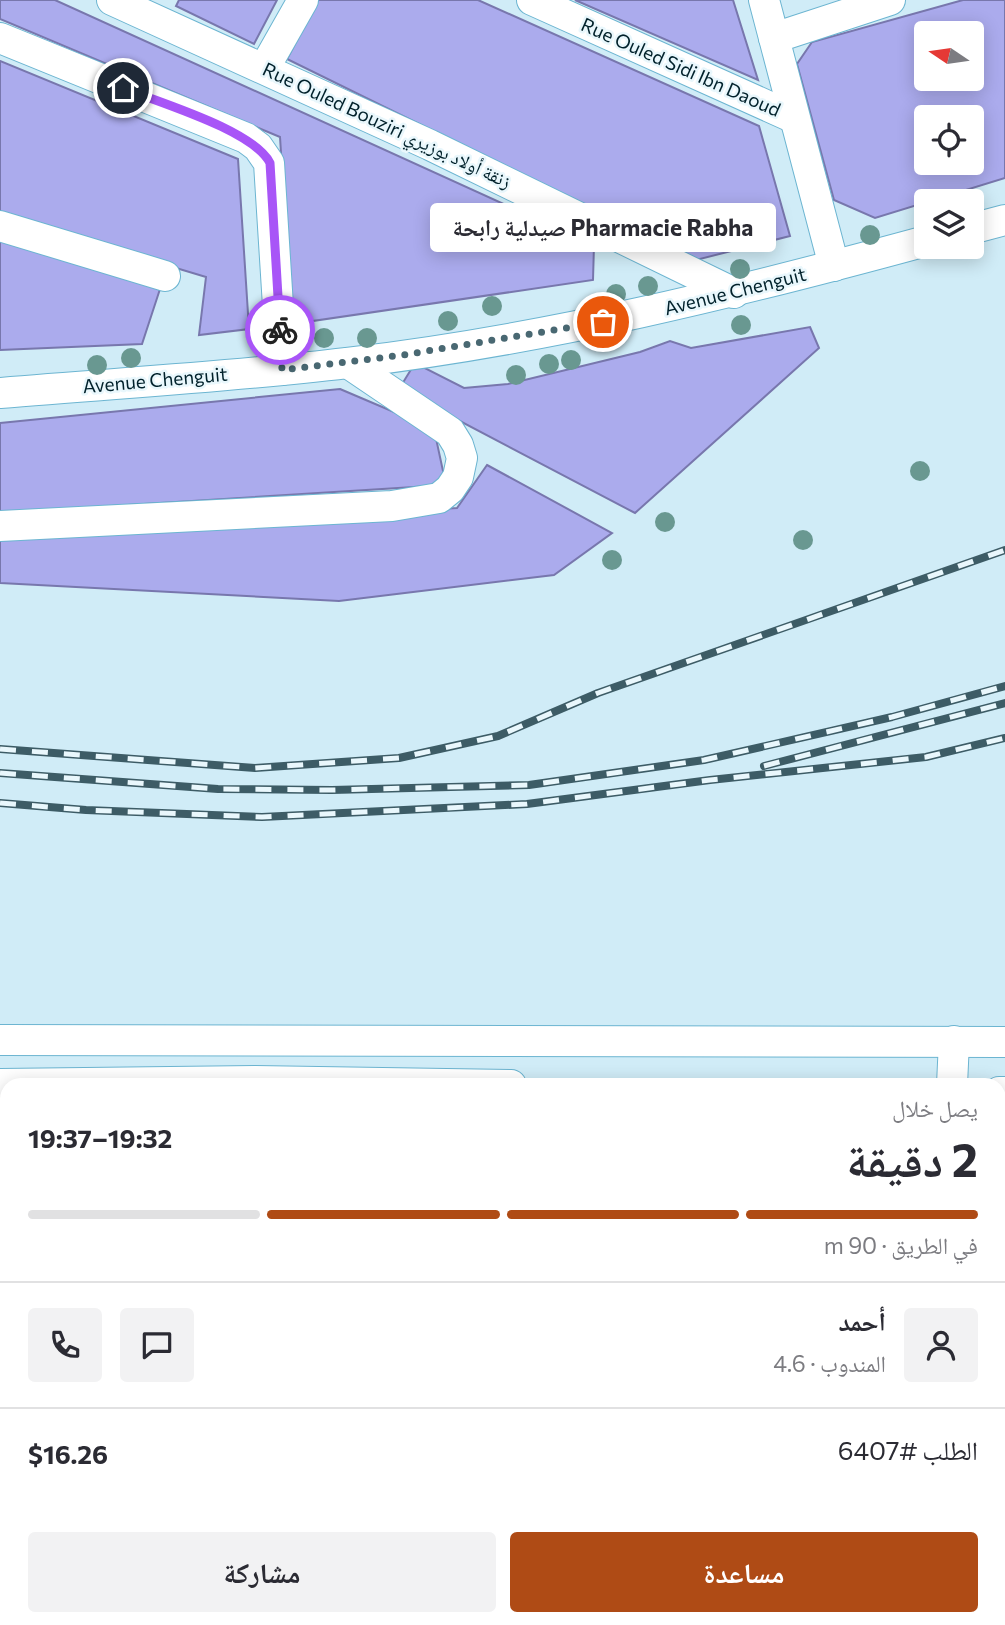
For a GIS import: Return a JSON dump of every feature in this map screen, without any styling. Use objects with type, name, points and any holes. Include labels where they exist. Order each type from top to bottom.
[{"type":"street","name":"Rue Ouled Bouziri زنقة أولاد بوزيري","points":[[112,0],[161,10],[265,67],[734,293]]},
{"type":"street","points":[[265,67],[303,0]]},
{"type":"street","name":"Rue Ouled Sidi Ibn Daoud","points":[[531,0],[792,117]]},
{"type":"street","points":[[764,0],[792,117],[834,266]]},
{"type":"street","points":[[774,38],[890,0]]},
{"type":"street","points":[[0,38],[246,138],[258,147],[270,163],[282,370]]},
{"type":"street","points":[[984,226],[1005,220]]},
{"type":"street","points":[[0,226],[164,276]]},
{"type":"street","name":"Avenue Chenguit","points":[[0,393],[348,363],[552,332],[734,293],[914,244]]},
{"type":"street","points":[[0,526],[378,507],[415,504],[439,498],[450,489],[458,477],[462,458],[450,432],[348,363]]},
{"type":"street","points":[[0,1040],[1005,1042]]},
{"type":"street","points":[[952,1078],[954,1041]]},
{"type":"building","points":[[0,0],[55,0],[594,245],[593,280],[292,324],[280,137],[0,19]]},
{"type":"building","points":[[179,0],[277,0],[254,44],[176,6]]},
{"type":"building","points":[[318,0],[478,0],[759,126],[790,236],[696,260],[287,59]]},
{"type":"building","points":[[575,0],[733,0],[758,80]]},
{"type":"building","points":[[963,0],[1005,0],[1005,178],[969,189],[914,189],[914,206],[875,218],[834,200],[797,64],[812,42]]},
{"type":"building","points":[[0,61],[238,159],[249,329],[199,335],[206,277],[0,215]]},
{"type":"building","points":[[0,239],[161,286],[142,344],[0,350]]},
{"type":"building","points":[[810,327],[819,348],[635,513],[399,389],[415,363],[464,388],[508,384],[640,352],[670,341],[691,348]]},
{"type":"building","points":[[340,389],[434,429],[446,485],[0,513],[0,423]]},
{"type":"building","points":[[487,465],[612,533],[554,575],[339,601],[0,583],[0,535],[457,508]]},
{"type":"railway","points":[[0,749],[255,768],[399,758],[498,736],[598,693],[1005,550]]},
{"type":"railway","points":[[0,773],[218,789],[332,790],[529,785],[704,760],[892,717],[1005,686]]},
{"type":"railway","points":[[764,766],[1005,703]]},
{"type":"railway","points":[[0,803],[86,810],[262,817],[527,804],[710,780],[926,757],[1005,738]]},
{"type":"way so far","points":[[280,330],[282,370],[403,355],[603,322]]},
{"type":"place","name":"Pharmacie Rabha صيدلية رابحة","points":[[603,322]]},
{"type":"route","points":[[123,88],[246,138],[265,155],[270,163],[280,330]]}]
